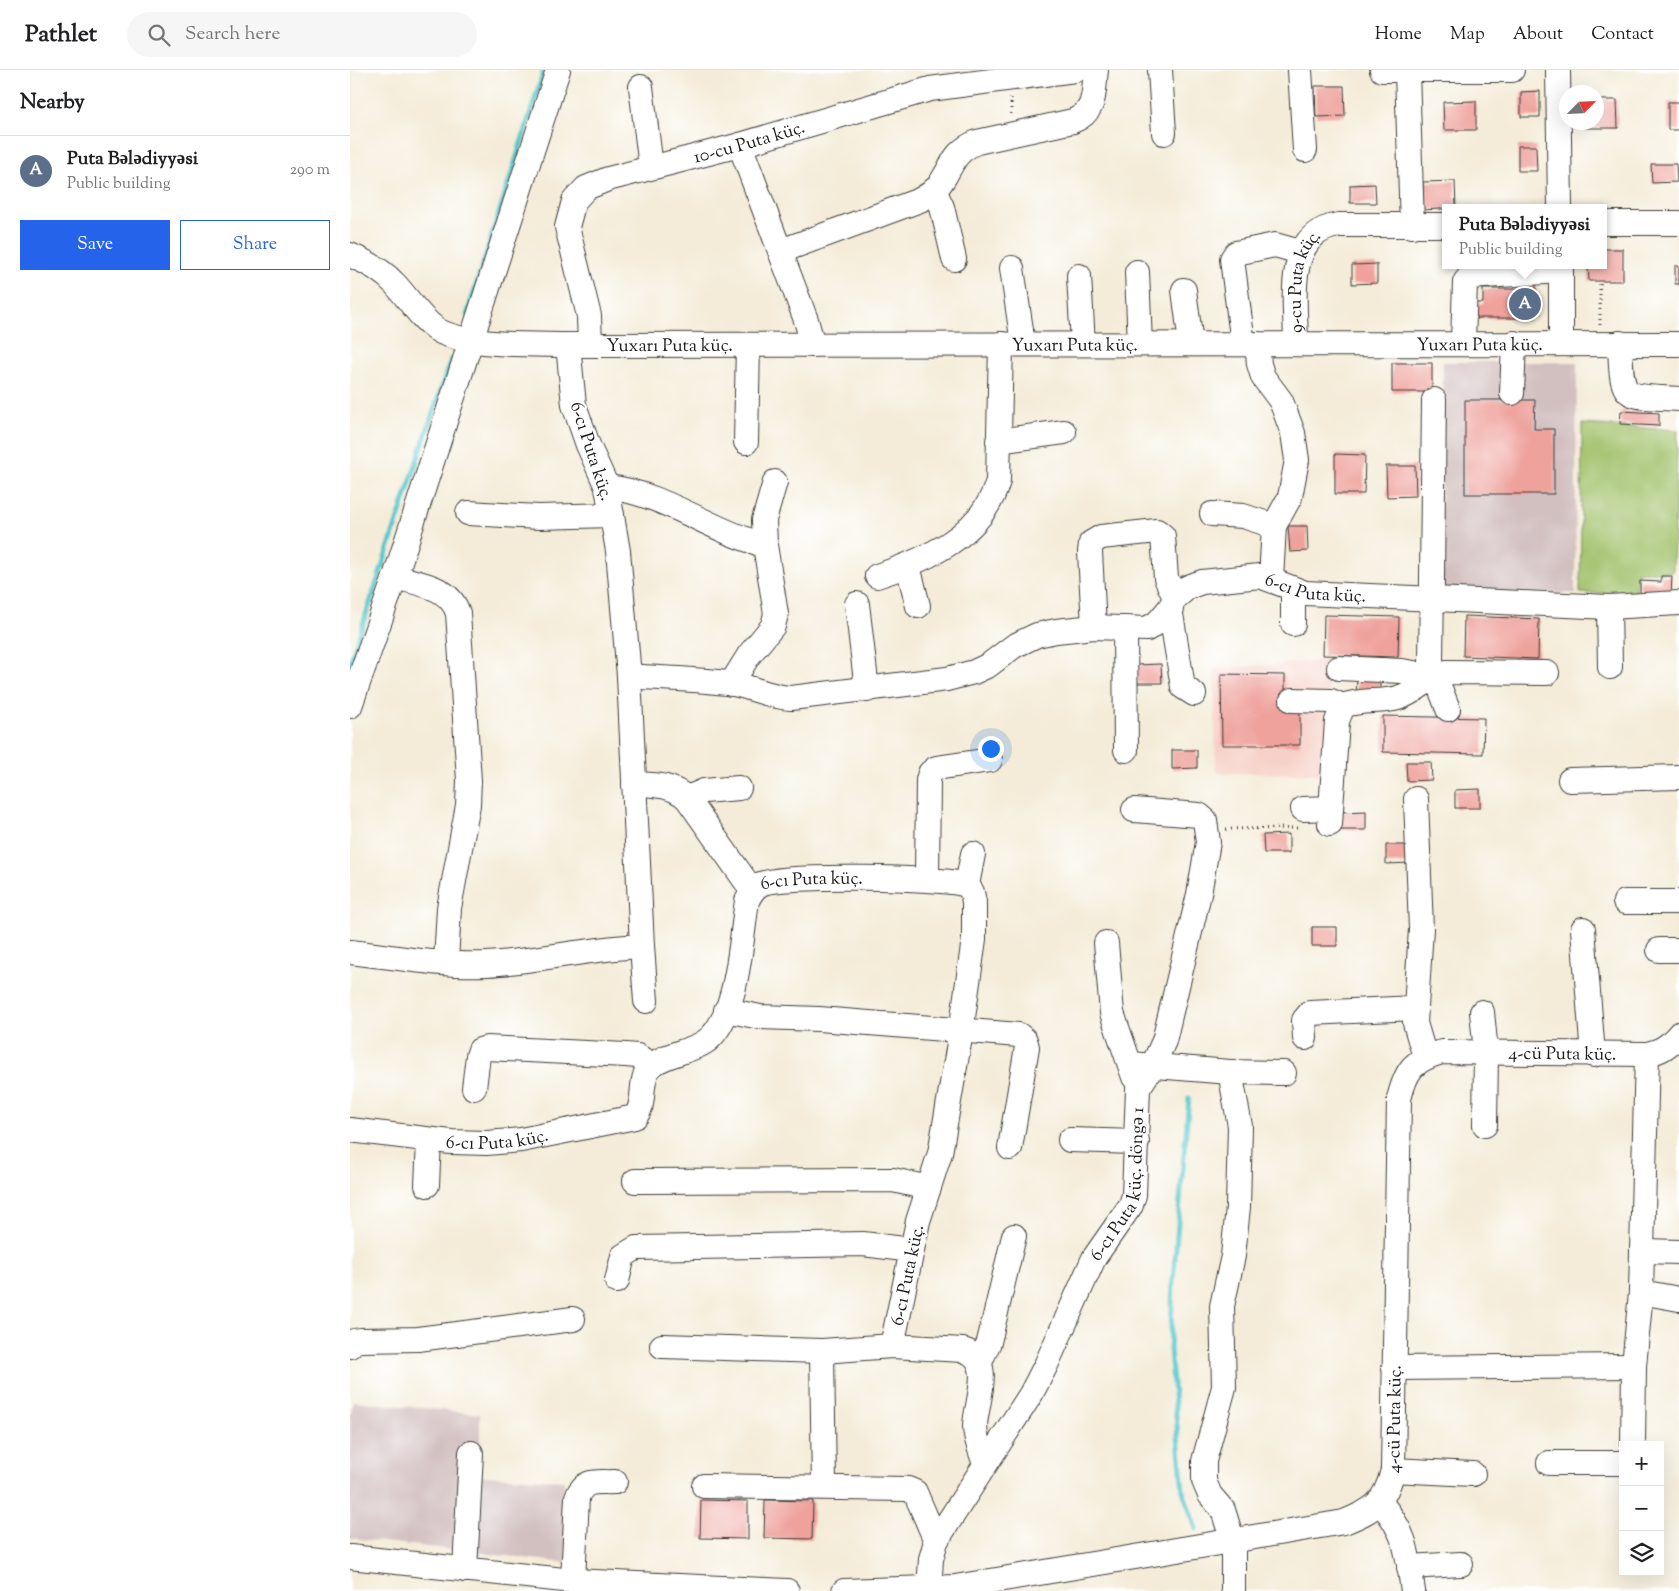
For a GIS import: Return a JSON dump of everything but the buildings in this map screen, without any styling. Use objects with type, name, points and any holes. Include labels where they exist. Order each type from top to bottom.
[{"type":"street","points":[[350,706],[395,577],[558,70]]},
{"type":"street","name":"10-cu Puta küç.","points":[[579,345],[589,316],[567,227],[574,201],[586,188],[608,179],[740,145],[929,80],[1075,70]]},
{"type":"street","points":[[781,251],[920,200],[934,190],[952,161],[964,147],[1073,121],[1084,116],[1092,107],[1096,70]]},
{"type":"street","points":[[1160,70],[1164,133]]},
{"type":"street","points":[[1300,70],[1305,150]]},
{"type":"street","points":[[1382,70],[1512,70]]},
{"type":"street","points":[[1558,70],[1560,204]]},
{"type":"street","points":[[1407,71],[1412,226]]},
{"type":"street","points":[[641,87],[651,167]]},
{"type":"street","points":[[740,145],[781,251],[813,345]]},
{"type":"street","points":[[934,190],[942,207],[954,259]]},
{"type":"street","points":[[1607,223],[1679,223]]},
{"type":"street","name":"9-cu Puta küç.","points":[[1296,344],[1296,270],[1300,252],[1306,242],[1326,227],[1339,225],[1442,225]]},
{"type":"street","points":[[1271,579],[1274,526],[1290,497],[1297,460],[1296,443],[1281,401],[1263,377],[1250,344],[1232,259],[1236,253],[1274,245],[1300,252]]},
{"type":"street","name":"Yuxarı Puta küç.","points":[[350,255],[371,264],[393,282],[435,328],[446,335],[470,339],[579,345],[1679,344]]},
{"type":"street","points":[[877,576],[908,566],[965,532],[982,515],[994,497],[998,481],[998,441],[1012,344],[1012,268]]},
{"type":"street","points":[[1463,343],[1465,282],[1469,276],[1550,269]]},
{"type":"street","points":[[1561,269],[1562,343]]},
{"type":"street","points":[[1137,272],[1140,344]]},
{"type":"street","points":[[1079,276],[1083,344]]},
{"type":"street","points":[[1184,290],[1191,344]]},
{"type":"street","points":[[1512,393],[1514,343]]},
{"type":"street","points":[[1610,343],[1625,390],[1635,396],[1679,399]]},
{"type":"street","name":"6-cı Puta küç.","points":[[579,345],[574,405],[588,445],[607,487],[618,551],[629,676],[646,1001]]},
{"type":"street","points":[[746,442],[748,345]]},
{"type":"street","points":[[1428,679],[1432,600],[1434,400]]},
{"type":"street","points":[[998,441],[1064,432]]},
{"type":"street","points":[[731,684],[749,655],[773,626],[776,614],[765,545],[764,520],[776,482]]},
{"type":"street","points":[[607,487],[653,497],[739,538],[765,545]]},
{"type":"street","points":[[468,513],[539,516],[612,515]]},
{"type":"street","points":[[1212,514],[1248,517],[1274,526]]},
{"type":"street","points":[[1094,627],[1091,543],[1101,537],[1157,531],[1163,536],[1166,578],[1173,603],[1183,687],[1194,694]]},
{"type":"street","points":[[908,566],[918,606]]},
{"type":"street","name":"6-cı Puta küç.","points":[[629,676],[731,684],[785,697],[867,690],[947,678],[974,672],[989,665],[1014,646],[1037,635],[1094,627],[1147,629],[1157,623],[1188,588],[1202,582],[1249,576],[1271,579],[1293,590],[1305,593],[1608,607],[1679,603]]},
{"type":"street","points":[[395,577],[439,589],[454,602],[458,613],[469,780],[464,832],[449,908],[446,962]]},
{"type":"street","points":[[1293,590],[1293,624]]},
{"type":"street","points":[[857,604],[867,690]]},
{"type":"street","points":[[1608,607],[1610,667]]},
{"type":"street","points":[[1125,628],[1126,750]]},
{"type":"street","points":[[1339,668],[1414,673],[1428,679],[1448,709]]},
{"type":"street","points":[[1292,700],[1331,701],[1343,706],[1352,703],[1400,698],[1428,679],[1446,672],[1547,673]]},
{"type":"street","points":[[1319,813],[1337,721],[1343,706]]},
{"type":"street","points":[[927,879],[928,780],[930,773],[936,768],[990,760]]},
{"type":"street","points":[[1570,780],[1679,777]]},
{"type":"street","points":[[634,784],[666,785],[676,789],[686,798],[752,890]]},
{"type":"street","points":[[686,798],[704,791],[739,788]]},
{"type":"street","points":[[1416,799],[1420,929],[1415,1024],[1425,1057]]},
{"type":"street","points":[[1134,810],[1200,815],[1205,820],[1208,831]]},
{"type":"street","name":"6-cı Puta küç. döngə 1","points":[[929,1589],[931,1559],[936,1541],[1031,1394],[1046,1366],[1094,1258],[1131,1205],[1134,1195],[1138,1088],[1141,1065],[1164,1040],[1199,894],[1208,831]]},
{"type":"street","points":[[967,885],[973,854]]},
{"type":"street","name":"6-cı Puta küç.","points":[[350,1130],[429,1140],[487,1143],[521,1140],[635,1117],[641,1106],[646,1072],[652,1065],[707,1041],[715,1033],[733,992],[747,902],[752,890],[761,884],[790,880],[927,879],[958,882],[967,885],[972,892],[974,902],[974,939],[961,1032],[940,1153],[912,1250],[892,1346]]},
{"type":"street","points":[[1625,902],[1679,902]]},
{"type":"street","points":[[1583,929],[1593,1055]]},
{"type":"street","points":[[1106,943],[1112,1014],[1141,1065],[1230,1072],[1284,1073]]},
{"type":"street","points":[[350,952],[446,962],[488,964],[594,949],[642,946]]},
{"type":"street","points":[[1305,1038],[1304,1020],[1310,1013],[1415,1008]]},
{"type":"street","points":[[726,1010],[760,1017],[819,1019],[961,1032],[1019,1035],[1025,1040],[1027,1047],[1010,1148]]},
{"type":"street","points":[[1482,1012],[1486,1053],[1485,1125]]},
{"type":"street","name":"4-cü Puta küç.","points":[[1380,1502],[1389,1486],[1393,1470],[1399,1099],[1404,1079],[1410,1068],[1425,1057],[1442,1052],[1593,1055],[1648,1054],[1661,1051],[1672,1043],[1679,1034]]},
{"type":"street","points":[[474,1088],[478,1056],[480,1050],[487,1048],[637,1056],[652,1065]]},
{"type":"street","points":[[1633,1441],[1634,1366],[1642,1251],[1648,1054]]},
{"type":"street","points":[[1230,1072],[1240,1126],[1238,1207],[1233,1256],[1222,1306],[1224,1387],[1204,1461],[1204,1481],[1210,1495],[1222,1510],[1233,1542],[1233,1591]]},
{"type":"street","points":[[427,1185],[429,1140]]},
{"type":"street","points":[[1070,1140],[1137,1142]]},
{"type":"street","points":[[635,1181],[893,1180],[909,1182],[929,1188]]},
{"type":"street","points":[[985,1464],[975,1428],[982,1371],[977,1357],[1007,1234]]},
{"type":"street","points":[[617,1282],[623,1256],[636,1248],[863,1244],[912,1250]]},
{"type":"street","points":[[1642,1251],[1679,1252]]},
{"type":"street","points":[[1640,1292],[1679,1299]]},
{"type":"street","points":[[350,1346],[354,1341],[361,1340],[418,1339],[573,1319]]},
{"type":"street","points":[[662,1346],[822,1351],[892,1346],[962,1350],[977,1357]]},
{"type":"street","points":[[822,1351],[824,1486]]},
{"type":"street","points":[[1394,1368],[1634,1366]]},
{"type":"street","points":[[465,1570],[471,1453]]},
{"type":"street","points":[[1549,1463],[1619,1463]]},
{"type":"street","points":[[1393,1470],[1473,1474]]},
{"type":"street","points":[[573,1581],[576,1497],[586,1483],[615,1482]]},
{"type":"street","points":[[704,1486],[824,1486],[908,1489],[915,1492],[936,1541]]},
{"type":"street","points":[[844,1591],[955,1587],[1233,1542],[1344,1522],[1372,1510],[1380,1502],[1396,1521],[1404,1537],[1413,1591]]},
{"type":"street","points":[[350,1558],[573,1581],[787,1591]]},
{"type":"street","points":[[1409,1567],[1461,1564]]},
{"type":"path","points":[[1010,74],[1012,135]]},
{"type":"path","points":[[1600,281],[1610,343]]},
{"type":"path","points":[[1208,831],[1308,827],[1319,813]]},
{"type":"shaded area","points":[[1443,362],[1577,362],[1575,593],[1440,593]]},
{"type":"shaded area","points":[[1329,660],[1327,774],[1216,773],[1214,669]]},
{"type":"shaded area","points":[[353,1401],[480,1414],[480,1476],[564,1480],[567,1563],[350,1538],[350,1418]]},
{"type":"green space","points":[[1582,424],[1678,430],[1673,572],[1637,572],[1636,594],[1580,593]]},
{"type":"waterway","points":[[467,315],[544,70]]},
{"type":"waterway","points":[[350,663],[451,359]]},
{"type":"waterway","points":[[1189,1098],[1173,1281],[1170,1350],[1183,1491],[1196,1529]]},
{"type":"place","name":"Puta Bələdiyyəsi","points":[[1525,304]]}]
